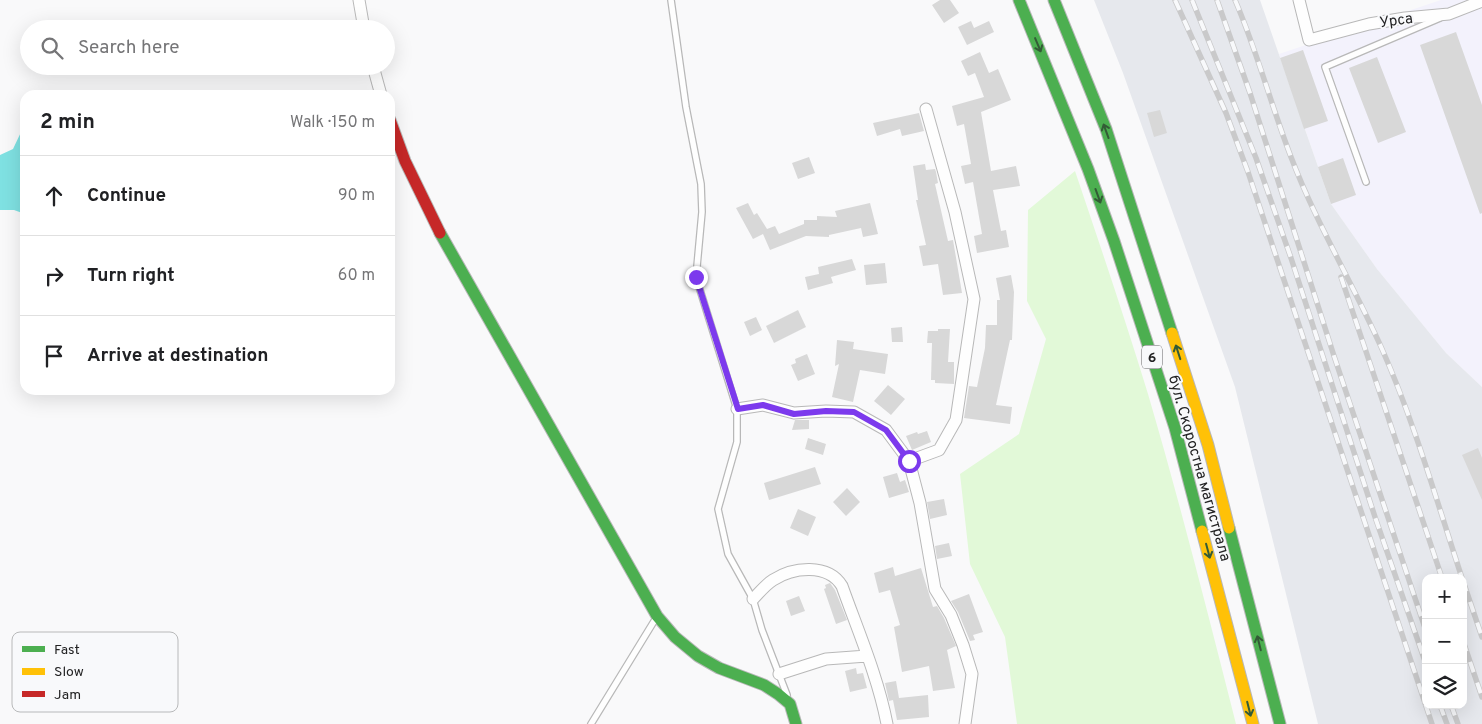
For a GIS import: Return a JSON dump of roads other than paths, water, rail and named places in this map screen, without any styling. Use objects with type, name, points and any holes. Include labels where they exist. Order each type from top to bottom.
[{"type":"main road","name":"бул. Скоростна магистрала","points":[[1019,0],[1088,169],[1114,241],[1172,418],[1253,724]]},
{"type":"main road","name":"бул. Скоростна магистрала","points":[[1054,0],[1106,129],[1208,445],[1280,724]]},
{"type":"main road","points":[[395,134],[405,161],[442,238],[657,616],[675,637],[698,656],[719,668],[764,685],[790,704],[796,724]]},
{"type":"street","points":[[359,0],[362,20]]},
{"type":"street","name":"Урса","points":[[1299,0],[1309,40],[1370,24],[1405,18],[1449,14],[1482,1]]},
{"type":"street","points":[[375,75],[380,90]]},
{"type":"street","points":[[909,461],[939,450],[956,420],[974,299],[955,212],[926,109]]},
{"type":"street","points":[[738,409],[763,405],[794,414],[826,411],[854,412],[886,430],[909,461],[920,504],[935,588],[951,615],[972,674],[965,724]]},
{"type":"street","points":[[753,599],[772,580],[789,572],[808,569],[828,573],[837,578],[842,586],[867,656],[884,707],[887,724]]},
{"type":"street","points":[[779,674],[826,660],[867,656]]},
{"type":"lane","points":[[672,0],[686,107],[701,184],[702,212],[696,277],[738,409],[737,442],[718,509],[728,554],[753,599],[762,630],[790,704]]},
{"type":"lane","points":[[1366,182],[1325,68],[1449,14]]},
{"type":"lane","points":[[591,724],[657,616]]},
{"type":"water","points":[[20,134],[20,212],[14,210],[0,210],[0,155],[13,149]]},
{"type":"railway","points":[[1175,0],[1226,113],[1248,172],[1432,724]]},
{"type":"railway","points":[[1192,0],[1256,158],[1422,652]]},
{"type":"railway","points":[[1217,0],[1250,93],[1334,356],[1422,619]]},
{"type":"railway","points":[[1235,0],[1301,182],[1394,376],[1425,462],[1461,574]]},
{"type":"railway","points":[[1341,277],[1441,574]]},
{"type":"railway","points":[[1467,593],[1482,637]]},
{"type":"railway","points":[[1467,653],[1482,697]]},
{"type":"railway","points":[[1441,709],[1447,724]]},
{"type":"railway","points":[[1452,709],[1458,724]]}]
